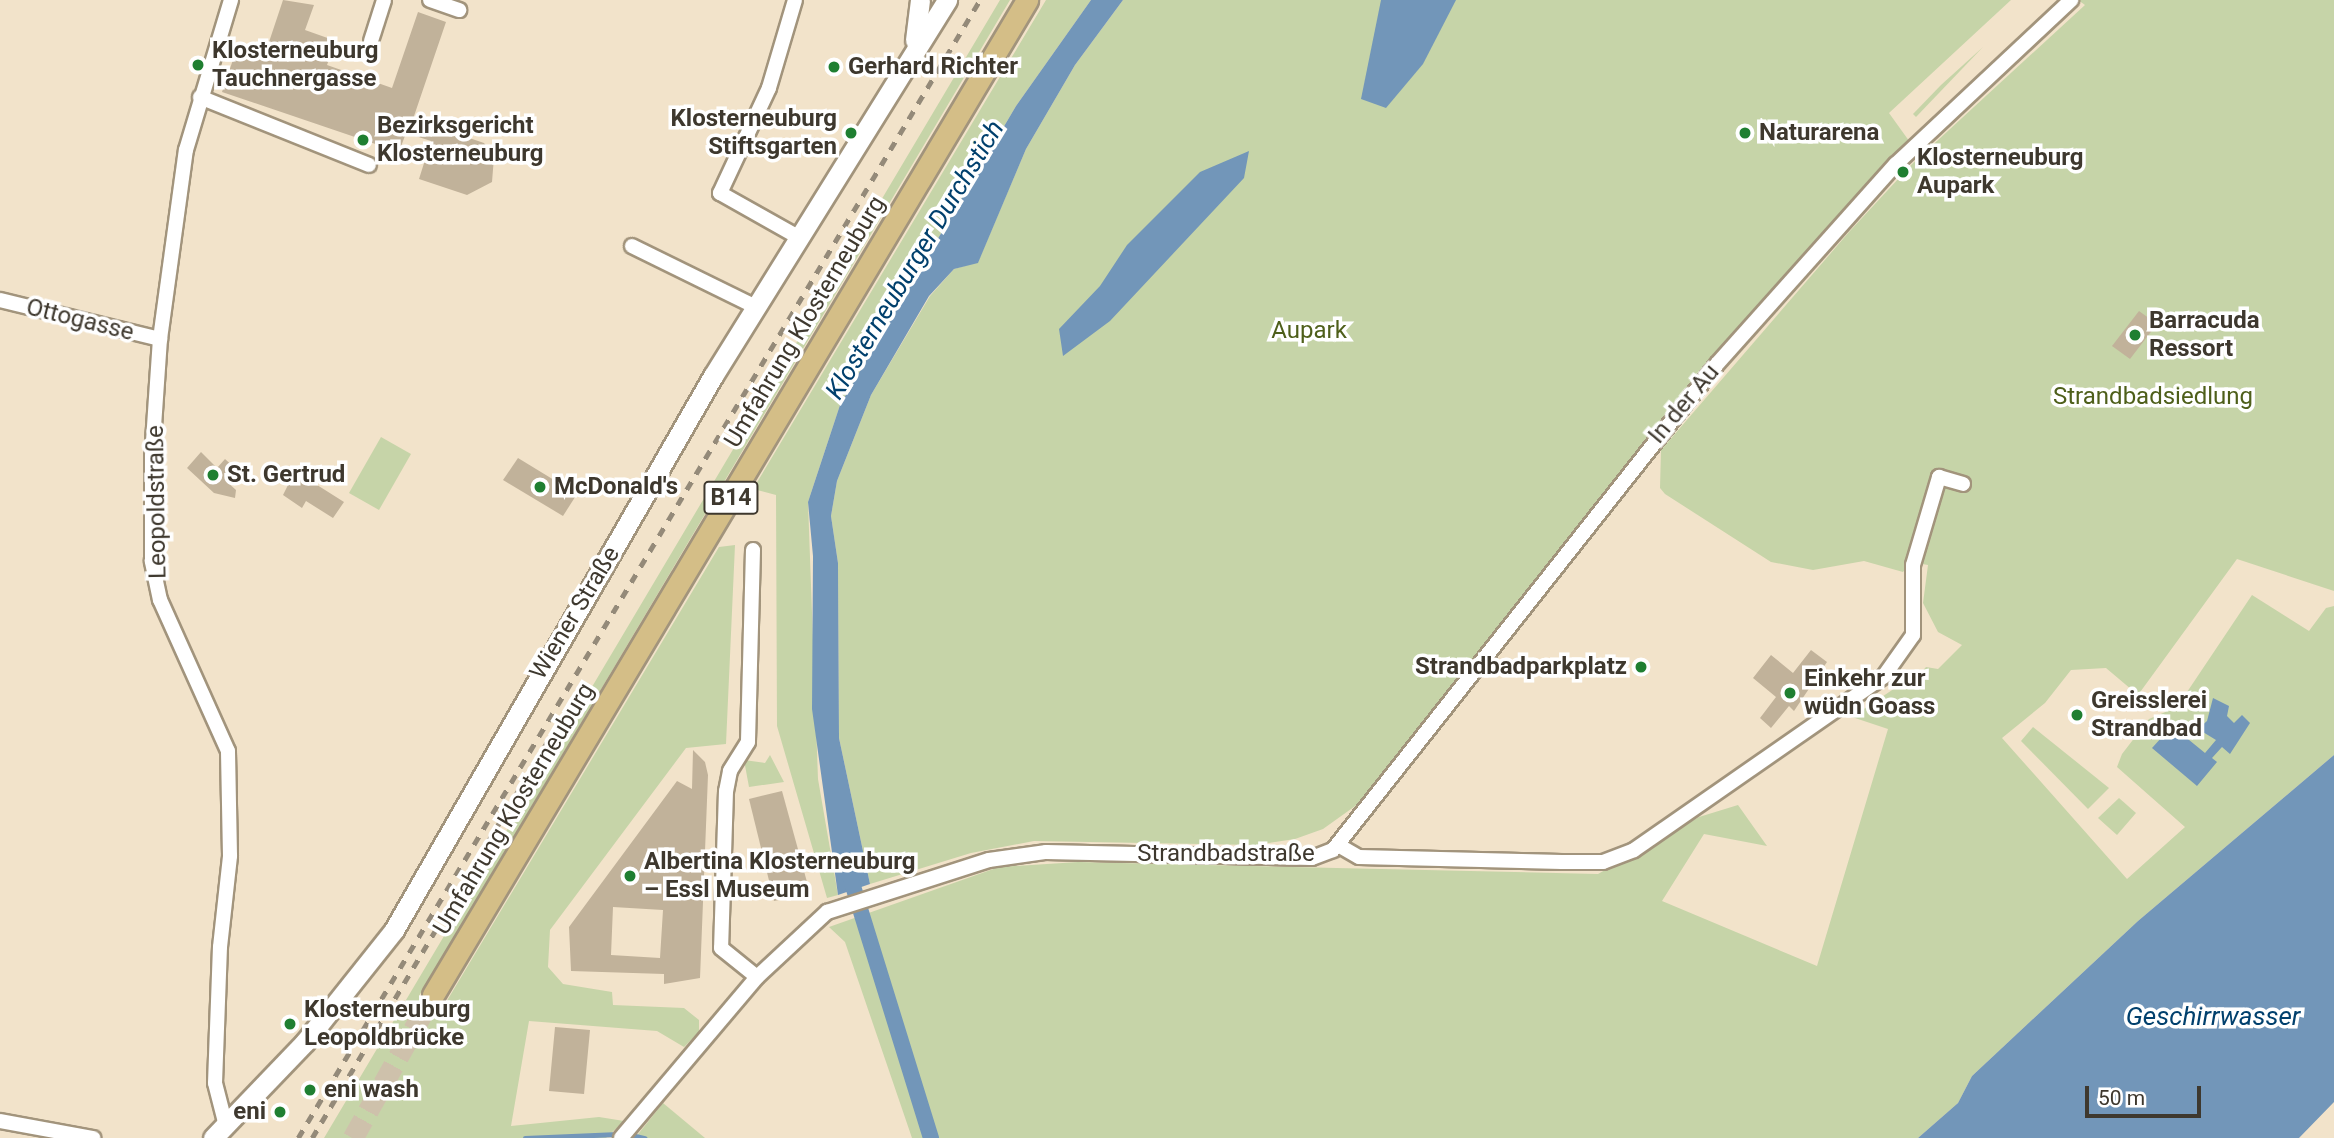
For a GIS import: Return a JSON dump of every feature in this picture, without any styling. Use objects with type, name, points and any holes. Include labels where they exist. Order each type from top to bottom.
[{"type":"main road","name":"Umfahrung Klosterneuburg","points":[[433,995],[1027,0]]},
{"type":"street","name":"Leopoldstraße","points":[[225,1122],[215,1083],[229,856],[228,751],[160,600],[152,561],[160,339],[186,150],[231,0]]},
{"type":"street","points":[[371,41],[384,0]]},
{"type":"street","points":[[430,0],[459,10]]},
{"type":"street","points":[[795,0],[769,88],[720,193],[800,238]]},
{"type":"street","name":"Wiener Straße","points":[[909,65],[920,0]]},
{"type":"street","name":"Wiener Straße","points":[[213,1138],[225,1122],[305,1042],[394,930],[756,307],[947,0]]},
{"type":"street","name":"In der Au","points":[[1338,845],[1717,364],[1896,164],[2071,0]]},
{"type":"street","points":[[200,97],[369,164]]},
{"type":"street","points":[[632,246],[756,307]]},
{"type":"street","name":"Ottogasse","points":[[0,299],[160,339]]},
{"type":"street","name":"Strandbadstraße","points":[[621,1138],[757,977],[827,912],[989,860],[1046,852],[1312,858],[1338,845],[1360,857],[1603,862],[1634,850],[1884,676],[1913,635],[1913,565],[1939,477],[1963,484]]},
{"type":"street","points":[[753,550],[748,742],[730,771],[726,790],[721,948],[757,977]]},
{"type":"street","points":[[0,1121],[93,1138]]},
{"type":"green space","points":[[1000,0],[1010,0],[419,996],[442,1009],[719,547],[735,545],[726,744],[686,748],[550,930],[548,967],[563,984],[612,992],[613,1005],[684,1008],[699,1020],[699,1032],[684,1047],[657,1031],[529,1021],[511,1126],[599,1117],[624,1121],[606,1138],[324,1138]]},
{"type":"green space","points":[[1046,0],[1091,0],[1016,106],[840,405],[808,502],[818,779],[838,895],[827,898],[777,726],[776,495],[753,489]]},
{"type":"green space","name":"Aupark","points":[[1123,0],[2011,0],[1889,113],[1912,145],[1661,425],[1358,804],[1323,829],[1295,839],[1256,845],[1034,841],[971,853],[870,884],[839,738],[838,563],[831,516],[837,481],[871,395],[930,296],[954,269],[978,262],[1026,149],[1075,65]]},
{"type":"green space","name":"Strandbadsiedlung","points":[[2078,0],[2334,0],[2334,591],[2237,559],[2138,695],[2106,668],[2071,670],[2045,703],[2002,738],[2127,879],[2185,827],[2117,767],[2122,754],[2149,719],[2177,707],[2252,595],[2309,631],[2326,608],[2334,606],[2334,755],[2138,921],[1972,1076],[1958,1103],[1918,1138],[912,1138],[845,942],[829,927],[999,867],[1078,862],[1598,874],[1699,817],[1738,805],[1767,846],[1704,834],[1662,901],[1817,966],[1888,729],[1852,717],[1904,682],[1910,685],[1926,667],[1938,669],[1962,645],[1938,632],[1923,603],[1928,565],[1911,562],[1903,572],[1864,561],[1813,570],[1771,562],[1665,494],[1660,488],[1661,450],[1849,232],[1912,164],[2085,5]]},
{"type":"green space","points":[[1983,47],[1916,117],[1913,114],[1941,85]]},
{"type":"green space","points":[[381,437],[411,454],[379,510],[349,493]]},
{"type":"green space","points":[[2033,727],[2109,788],[2088,809],[2021,741]]},
{"type":"green space","points":[[770,755],[784,782],[749,787],[744,760],[765,763]]},
{"type":"green space","points":[[2119,798],[2136,813],[2117,835],[2098,818]]},
{"type":"green space","points":[[663,1103],[705,1138],[635,1138]]},
{"type":"water","points":[[1091,0],[1123,0],[1075,65],[1026,149],[978,263],[954,269],[929,296],[871,395],[837,481],[831,516],[838,563],[839,738],[870,884],[838,895],[812,709],[813,556],[808,502],[840,405],[1016,106]]},
{"type":"water","points":[[1381,0],[1456,0],[1423,64],[1386,108],[1361,99]]},
{"type":"water","points":[[1249,151],[1244,178],[1110,321],[1063,356],[1059,329],[1100,286],[1127,245],[1200,172]]},
{"type":"water","points":[[2213,698],[2229,706],[2227,716],[2234,723],[2242,715],[2250,723],[2230,754],[2222,747],[2212,758],[2217,762],[2197,786],[2152,748],[2172,726],[2205,753],[2216,740],[2198,729],[2207,721]]},
{"type":"water","name":"Geschirrwasser","points":[[2334,755],[2334,1102],[2299,1138],[1918,1138],[1958,1103],[1972,1076],[2138,921]]},
{"type":"building","points":[[283,0],[314,5],[305,30],[336,41],[327,65],[392,88],[418,12],[446,22],[413,119],[484,143],[494,157],[492,182],[467,195],[419,179],[431,141],[406,133],[399,152],[222,92],[238,45],[265,54]]},
{"type":"building","name":"Barracuda Ressort","points":[[2139,311],[2157,324],[2130,359],[2112,346]]},
{"type":"building","name":"St. Gertrud","points":[[201,452],[217,468],[225,459],[236,469],[226,481],[236,490],[235,498],[214,493],[187,468]]},
{"type":"building","name":"McDonald's","points":[[518,458],[577,494],[563,516],[503,480]]},
{"type":"building","points":[[295,471],[344,502],[333,518],[306,501],[302,508],[283,495]]},
{"type":"building","name":"Einkehr zur wüdn Goass","points":[[1811,650],[1827,662],[1794,711],[1789,706],[1771,728],[1760,718],[1776,697],[1753,678],[1771,655],[1793,673]]},
{"type":"building","name":"Albertina Klosterneuburg – Essl Museum","points":[[693,750],[705,762],[708,775],[700,978],[664,984],[664,974],[571,971],[569,927],[677,781],[692,789]],"holes":[[[613,907],[663,910],[660,958],[611,955]]]},
{"type":"building","points":[[782,791],[810,893],[774,901],[749,799]]},
{"type":"building","points":[[555,1027],[590,1030],[584,1094],[549,1091]]},
{"type":"waterway","name":"Klosterneuburger Durchstich","points":[[848,870],[931,1138]]},
{"type":"waterway","points":[[525,1138],[618,1134]]},
{"type":"waterway","points":[[627,1134],[645,1138]]},
{"type":"tunnel","points":[[353,1138],[433,995]]},
{"type":"railway","points":[[298,1138],[980,0]]},
{"type":"railway","points":[[312,1138],[549,739]]},
{"type":"place","name":"Klosterneuburg Tauchnergasse","points":[[198,65]]},
{"type":"place","name":"Gerhard Richter","points":[[834,67]]},
{"type":"place","name":"Klosterneuburg Stiftsgarten","points":[[851,133]]},
{"type":"place","name":"Naturarena","points":[[1745,133]]},
{"type":"place","name":"Bezirksgericht Klosterneuburg","points":[[363,140]]},
{"type":"place","name":"Klosterneuburg Aupark","points":[[1903,172]]},
{"type":"place","name":"Barracuda Ressort","points":[[2135,335]]},
{"type":"place","name":"St. Gertrud","points":[[213,475]]},
{"type":"place","name":"McDonald's","points":[[540,487]]},
{"type":"place","name":"Strandbadparkplatz","points":[[1641,667]]},
{"type":"place","name":"Einkehr zur wüdn Goass","points":[[1790,693]]},
{"type":"place","name":"Greisslerei Strandbad","points":[[2077,715]]},
{"type":"place","name":"Albertina Klosterneuburg – Essl Museum","points":[[630,876]]},
{"type":"place","name":"Klosterneuburg Leopoldbrücke","points":[[290,1024]]},
{"type":"place","name":"eni wash","points":[[310,1090]]},
{"type":"place","name":"eni","points":[[280,1112]]}]
